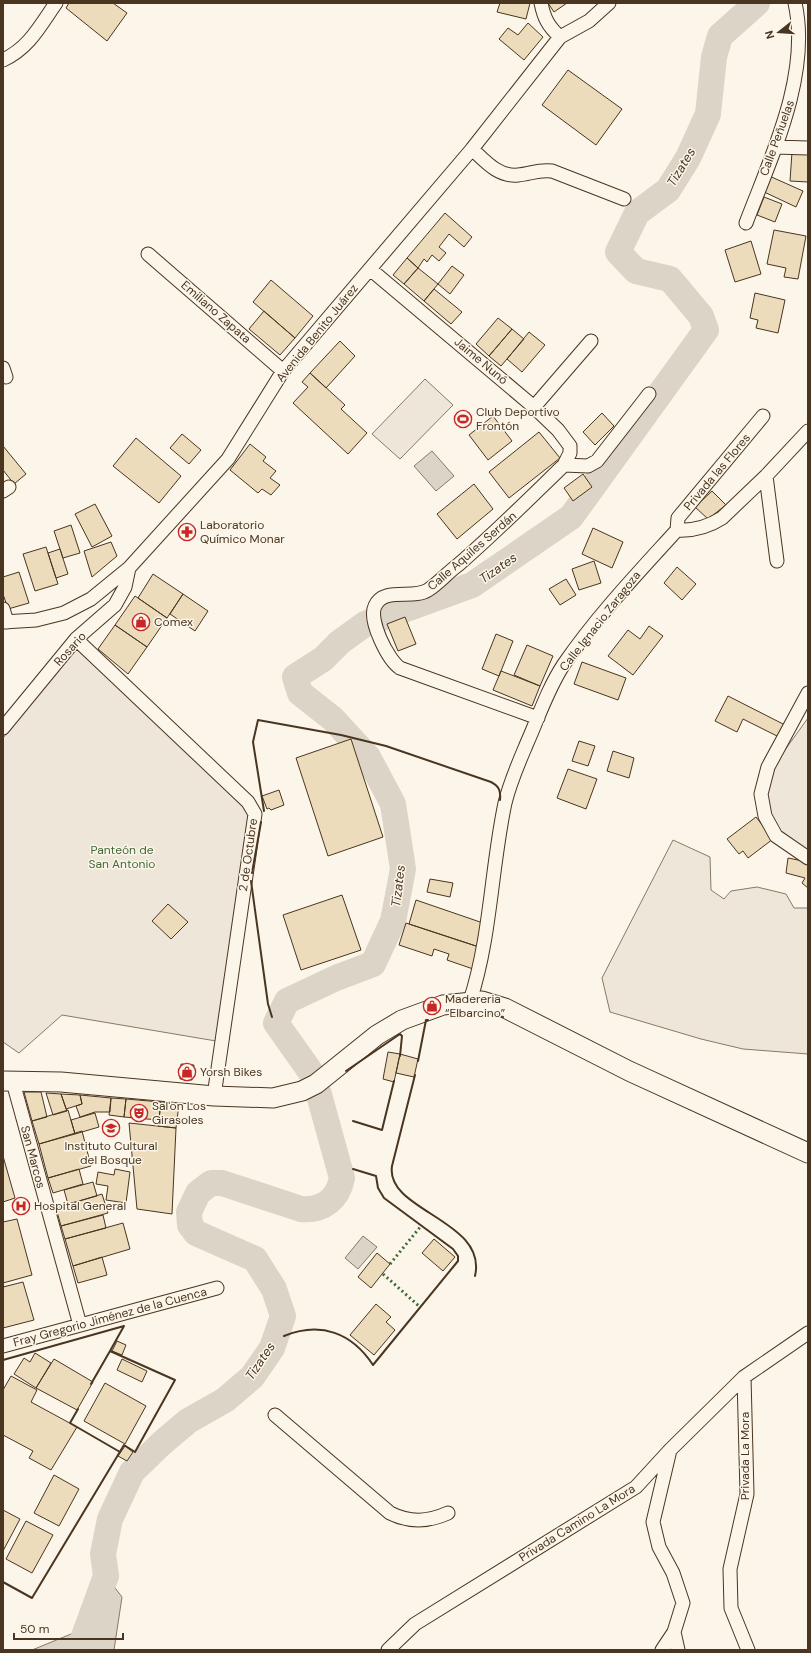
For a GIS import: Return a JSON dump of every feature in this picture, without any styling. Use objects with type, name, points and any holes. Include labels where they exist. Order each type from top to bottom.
[{"type":"main road","points":[[8,1082],[61,1082],[214,1096],[273,1098],[302,1091],[316,1084],[388,1028],[402,1020],[443,1006],[470,1001],[487,1002],[505,1008],[629,1071],[808,1153]]},
{"type":"street","points":[[3,60],[21,50],[28,43],[56,3]]},
{"type":"street","points":[[541,3],[544,16],[549,27],[560,37]]},
{"type":"street","name":"Avenida Benito Juárez","points":[[5,622],[36,620],[64,613],[91,599],[129,568],[228,459],[283,371],[472,150],[560,37],[589,21],[609,3]]},
{"type":"street","name":"Calle Peñuelas","points":[[746,223],[784,125],[796,81],[800,40],[795,3]]},
{"type":"street","points":[[775,147],[808,148]]},
{"type":"street","points":[[472,150],[495,170],[516,175],[541,169],[552,171],[624,199]]},
{"type":"street","name":"Emiliano Zapata","points":[[148,254],[283,371]]},
{"type":"street","name":"Jaime Nunó","points":[[370,269],[534,406],[565,438],[570,446],[570,453],[564,465]]},
{"type":"street","points":[[534,406],[591,341]]},
{"type":"street","points":[[564,465],[588,466],[597,461],[649,394]]},
{"type":"street","name":"Privada las Flores","points":[[677,530],[678,518],[763,416]]},
{"type":"street","points":[[677,530],[697,530],[713,524],[722,518],[766,476],[808,431]]},
{"type":"street","name":"Calle Aquiles Serdán","points":[[538,718],[400,668],[390,659],[378,632],[373,616],[374,607],[384,597],[425,592],[433,587],[494,534],[564,465]]},
{"type":"street","points":[[766,476],[776,561]]},
{"type":"street","name":"Calle Ignacio Zaragoza","points":[[470,1001],[479,973],[487,935],[505,802],[513,777],[546,696],[564,664],[626,586],[677,530]]},
{"type":"street","name":"Rosario","points":[[3,728],[76,639],[115,605],[125,587],[129,568]]},
{"type":"street","points":[[3,609],[5,622]]},
{"type":"street","name":"2 de Octubre","points":[[76,639],[248,802],[255,814],[214,1096]]},
{"type":"street","points":[[808,693],[768,767],[761,794],[765,816],[776,836],[808,858]]},
{"type":"street","name":"San Marcos","points":[[8,1082],[80,1325]]},
{"type":"street","name":"Fray Gregorio Jiménez de la Cuenca","points":[[3,1346],[217,1288]]},
{"type":"street","name":"Privada Camino La Mora","points":[[388,1650],[415,1624],[636,1487],[670,1450],[744,1377],[808,1333]]},
{"type":"street","name":"Privada La Mora","points":[[744,1377],[747,1494],[730,1569],[730,1577],[731,1608],[748,1650]]},
{"type":"street","points":[[275,1415],[390,1514],[417,1521],[438,1517],[448,1513]]},
{"type":"street","points":[[662,1650],[674,1632],[683,1603],[673,1573],[659,1547],[654,1522],[670,1450]]},
{"type":"street","points":[[674,1632],[678,1650]]},
{"type":"green space","points":[[425,379],[453,405],[400,459],[372,434]]},
{"type":"green space","name":"Panteón de San Antonio","points":[[78,647],[249,812],[216,1041],[62,1015],[19,1053],[3,1042],[3,738]]},
{"type":"green space","points":[[808,718],[808,853],[779,833],[773,823],[768,803],[767,784],[777,761]]},
{"type":"green space","points":[[673,840],[710,857],[711,890],[724,899],[731,891],[757,887],[786,894],[794,908],[808,908],[808,1054],[743,1049],[701,1039],[610,1012],[602,978]]},
{"type":"shaded area","points":[[432,451],[454,476],[436,491],[414,466]]},
{"type":"shaded area","points":[[363,1236],[377,1247],[358,1269],[345,1258]]},
{"type":"shaded area","points":[[106,1576],[122,1597],[114,1650],[32,1650],[93,1625]]},
{"type":"building","points":[[69,3],[113,3],[127,13],[107,41],[66,8]]},
{"type":"building","points":[[500,3],[530,3],[526,19],[497,12]]},
{"type":"building","points":[[548,3],[567,3],[554,12]]},
{"type":"building","points":[[528,23],[543,37],[524,60],[499,39],[508,28],[518,35]]},
{"type":"building","points":[[568,70],[622,109],[596,145],[542,105]]},
{"type":"building","points":[[792,152],[808,153],[808,182],[790,181]]},
{"type":"building","points":[[767,175],[803,191],[796,207],[760,190]]},
{"type":"building","points":[[764,197],[782,204],[775,222],[757,215]]},
{"type":"building","points":[[445,213],[472,237],[464,247],[449,234],[439,247],[446,253],[439,261],[432,255],[427,262],[424,259],[418,268],[407,258]]},
{"type":"building","points":[[774,230],[806,236],[798,279],[784,277],[786,268],[767,264]]},
{"type":"building","points":[[751,241],[761,274],[735,282],[725,250]]},
{"type":"building","points":[[407,258],[418,268],[404,284],[393,275]]},
{"type":"building","points":[[452,266],[464,275],[450,294],[438,284]]},
{"type":"building","points":[[418,268],[438,284],[424,301],[404,284]]},
{"type":"building","points":[[271,280],[313,316],[295,338],[253,302]]},
{"type":"building","points":[[434,289],[462,312],[451,324],[424,301]]},
{"type":"building","points":[[755,293],[785,300],[778,333],[756,328],[758,320],[750,318]]},
{"type":"building","points":[[264,311],[295,338],[280,355],[249,329]]},
{"type":"building","points":[[498,318],[512,329],[489,356],[476,344]]},
{"type":"building","points":[[512,329],[524,339],[501,366],[489,356]]},
{"type":"building","points":[[529,332],[545,345],[522,372],[507,359]]},
{"type":"building","points":[[340,341],[355,356],[326,388],[310,373]]},
{"type":"building","points":[[310,373],[345,405],[341,409],[367,433],[348,454],[293,403],[308,387],[302,382]]},
{"type":"building","points":[[602,413],[614,426],[595,445],[583,432]]},
{"type":"building","points":[[493,416],[512,441],[488,460],[469,435]]},
{"type":"building","points":[[539,432],[560,458],[509,498],[489,472]]},
{"type":"building","points":[[182,434],[201,450],[189,464],[170,448]]},
{"type":"building","points":[[136,438],[181,476],[159,503],[113,466]]},
{"type":"building","points":[[250,444],[266,457],[263,461],[276,471],[270,478],[280,485],[271,495],[262,489],[258,493],[230,470]]},
{"type":"building","points":[[3,446],[26,474],[14,484],[3,470]]},
{"type":"building","points":[[583,474],[592,487],[573,501],[564,488]]},
{"type":"building","points":[[474,484],[493,509],[457,539],[437,514]]},
{"type":"building","points":[[712,491],[726,505],[708,519],[695,507]]},
{"type":"building","points":[[95,504],[112,536],[92,547],[75,514]]},
{"type":"building","points":[[71,525],[80,553],[63,558],[54,531]]},
{"type":"building","points":[[593,528],[623,542],[612,568],[582,554]]},
{"type":"building","points":[[111,542],[117,556],[92,577],[84,551]]},
{"type":"building","points":[[46,547],[58,584],[35,591],[23,554]]},
{"type":"building","points":[[60,549],[68,574],[56,578],[48,553]]},
{"type":"building","points":[[594,561],[601,583],[579,590],[572,569]]},
{"type":"building","points":[[677,567],[696,584],[682,600],[664,583]]},
{"type":"building","points":[[19,572],[29,603],[8,609],[3,594],[3,577]]},
{"type":"building","points":[[153,574],[183,594],[167,618],[138,598]]},
{"type":"building","points":[[566,579],[576,595],[560,605],[549,589]]},
{"type":"building","points":[[183,594],[208,611],[195,631],[170,614]]},
{"type":"building","name":"Comex","points":[[135,596],[167,618],[147,647],[115,625]]},
{"type":"building","points":[[405,617],[416,644],[398,651],[387,624]]},
{"type":"building","points":[[115,625],[147,647],[128,674],[98,649]]},
{"type":"building","points":[[649,626],[663,636],[633,675],[608,656],[628,630],[640,639]]},
{"type":"building","points":[[496,634],[513,641],[499,676],[482,669]]},
{"type":"building","points":[[527,645],[553,656],[540,686],[514,675]]},
{"type":"building","points":[[582,662],[626,678],[618,700],[574,684]]},
{"type":"building","points":[[501,671],[540,686],[532,706],[493,690]]},
{"type":"building","points":[[728,696],[785,725],[779,737],[743,719],[737,732],[715,721]]},
{"type":"building","points":[[351,739],[383,837],[328,856],[296,758]]},
{"type":"building","points":[[579,741],[595,746],[588,766],[572,761]]},
{"type":"building","points":[[613,751],[634,758],[629,778],[607,771]]},
{"type":"building","points":[[568,769],[597,779],[586,809],[557,798]]},
{"type":"building","points":[[279,790],[284,805],[271,810],[269,808],[267,809],[262,796]]},
{"type":"building","points":[[756,817],[773,839],[748,858],[743,851],[739,854],[727,839]]},
{"type":"building","points":[[788,858],[808,862],[808,888],[802,883],[805,878],[786,873]]},
{"type":"building","points":[[430,879],[453,883],[450,897],[427,892]]},
{"type":"building","points":[[342,895],[361,950],[301,970],[283,915]]},
{"type":"building","points":[[416,900],[483,923],[479,947],[409,924]]},
{"type":"building","points":[[168,904],[188,922],[171,939],[152,921]]},
{"type":"building","points":[[406,923],[479,947],[476,970],[447,960],[449,954],[434,949],[432,956],[399,945]]},
{"type":"building","points":[[388,1052],[400,1054],[394,1082],[383,1079]]},
{"type":"building","points":[[400,1054],[418,1059],[414,1077],[396,1073]]},
{"type":"building","name":"Yorsh Bikes","points":[[181,1064],[194,1065],[192,1080],[180,1079]]},
{"type":"building","points":[[24,1092],[41,1092],[47,1117],[32,1121]]},
{"type":"building","points":[[46,1093],[61,1094],[67,1111],[53,1115]]},
{"type":"building","points":[[61,1094],[80,1095],[82,1104],[66,1109]]},
{"type":"building","points":[[80,1095],[111,1098],[110,1112],[95,1112],[80,1117],[76,1106],[82,1104]]},
{"type":"building","points":[[111,1098],[126,1099],[124,1117],[109,1115]]},
{"type":"building","points":[[126,1099],[161,1102],[159,1120],[124,1117]]},
{"type":"building","points":[[161,1102],[179,1104],[176,1128],[158,1126]]},
{"type":"building","points":[[68,1110],[75,1134],[39,1144],[32,1121]]},
{"type":"building","points":[[95,1113],[99,1127],[75,1134],[71,1120]]},
{"type":"building","points":[[129,1123],[176,1128],[172,1214],[137,1209]]},
{"type":"building","points":[[82,1131],[91,1166],[48,1178],[39,1144]]},
{"type":"building","points":[[3,1156],[15,1198],[3,1202]]},
{"type":"building","points":[[79,1169],[83,1184],[53,1193],[48,1178]]},
{"type":"building","points":[[115,1169],[130,1172],[126,1203],[106,1200],[108,1186],[96,1184],[98,1172],[114,1175]]},
{"type":"building","points":[[93,1182],[97,1196],[68,1204],[64,1190]]},
{"type":"building","points":[[102,1194],[108,1213],[61,1226],[56,1208]]},
{"type":"building","points":[[103,1215],[106,1228],[65,1239],[61,1226]]},
{"type":"building","points":[[17,1219],[32,1275],[3,1283],[3,1222]]},
{"type":"building","points":[[123,1223],[130,1249],[73,1266],[65,1239]]},
{"type":"building","points":[[434,1239],[455,1257],[443,1271],[422,1253]]},
{"type":"building","points":[[377,1253],[390,1264],[371,1288],[358,1277]]},
{"type":"building","points":[[102,1257],[107,1275],[78,1283],[73,1266]]},
{"type":"building","points":[[23,1282],[34,1320],[3,1328],[3,1287]]},
{"type":"building","points":[[376,1304],[391,1317],[386,1322],[395,1330],[374,1355],[350,1335]]},
{"type":"building","points":[[117,1341],[126,1345],[122,1355],[112,1351]]},
{"type":"building","points":[[35,1353],[51,1363],[36,1388],[14,1374],[24,1358],[30,1362]]},
{"type":"building","points":[[54,1359],[93,1382],[77,1410],[36,1388]]},
{"type":"building","points":[[122,1359],[147,1371],[142,1382],[117,1370]]},
{"type":"building","points":[[11,1376],[37,1390],[31,1402],[77,1427],[51,1470],[29,1458],[33,1451],[3,1435],[3,1390]]},
{"type":"building","points":[[105,1383],[146,1406],[125,1444],[84,1421]]},
{"type":"building","points":[[125,1446],[133,1452],[127,1461],[118,1456]]},
{"type":"building","points":[[54,1475],[79,1489],[59,1526],[34,1513]]},
{"type":"building","points":[[3,1510],[20,1519],[3,1551]]},
{"type":"building","points":[[26,1521],[53,1535],[32,1573],[6,1559]]},
{"type":"waterway","name":"Tizates","points":[[310,1071],[276,1023],[287,1001],[336,978],[373,964],[393,921],[403,869],[393,804],[368,757],[333,719],[300,693],[295,677],[323,659],[340,642],[365,624],[472,585],[571,517],[706,330],[701,316],[670,279],[636,271],[618,252],[637,213],[668,190],[688,158],[708,114],[714,57],[720,36],[757,3]]},
{"type":"waterway","name":"Tizates","points":[[79,1650],[106,1576],[103,1554],[110,1519],[132,1472],[162,1443],[188,1421],[225,1400],[252,1377],[272,1348],[283,1316],[274,1289],[255,1259],[196,1233],[190,1225],[189,1212],[198,1193],[211,1183],[222,1183],[301,1209],[323,1206],[333,1198],[342,1178],[318,1091]]},
{"type":"hedge","points":[[390,1264],[421,1226]]},
{"type":"hedge","points":[[383,1274],[420,1307]]},
{"type":"wall","points":[[264,811],[253,742],[258,720],[341,735],[386,746],[491,782],[499,789],[500,800]]},
{"type":"wall","points":[[252,873],[261,822]]},
{"type":"wall","points":[[251,881],[268,1004],[272,1017]]},
{"type":"wall","points":[[486,1012],[503,1017]]},
{"type":"wall","points":[[418,1061],[426,1020],[428,1020]]},
{"type":"wall","points":[[346,1071],[400,1034],[402,1036],[400,1056]]},
{"type":"wall","points":[[415,1075],[392,1166],[394,1181],[404,1194],[419,1206],[453,1228],[467,1242],[475,1257],[475,1276]]},
{"type":"wall","points":[[353,1121],[382,1130],[394,1081]]},
{"type":"wall","points":[[284,1336],[311,1330],[323,1330],[334,1333],[355,1345],[365,1354],[373,1365],[458,1261],[458,1256],[453,1249],[384,1198],[378,1188],[376,1176],[353,1169]]},
{"type":"wall","points":[[3,1360],[124,1326]]},
{"type":"wall","points":[[3,1582],[32,1598],[124,1445],[135,1452],[175,1380],[110,1351],[124,1326]]},
{"type":"wall","points":[[91,1384],[110,1351]]},
{"type":"wall","points":[[78,1409],[70,1423],[120,1452]]},
{"type":"place","name":"Club Deportivo Frontón","points":[[463,419]]},
{"type":"place","name":"Laboratorio Químico Monar","points":[[187,532]]},
{"type":"place","name":"Comex","points":[[141,622]]},
{"type":"place","name":"Madereria “Elbarcino”","points":[[432,1006]]},
{"type":"place","name":"Yorsh Bikes","points":[[187,1072]]},
{"type":"place","name":"Sal'on Los Girasoles","points":[[139,1113]]},
{"type":"place","name":"Instituto Cultural del Bosque","points":[[111,1128]]},
{"type":"place","name":"Hospital General","points":[[21,1206]]}]
